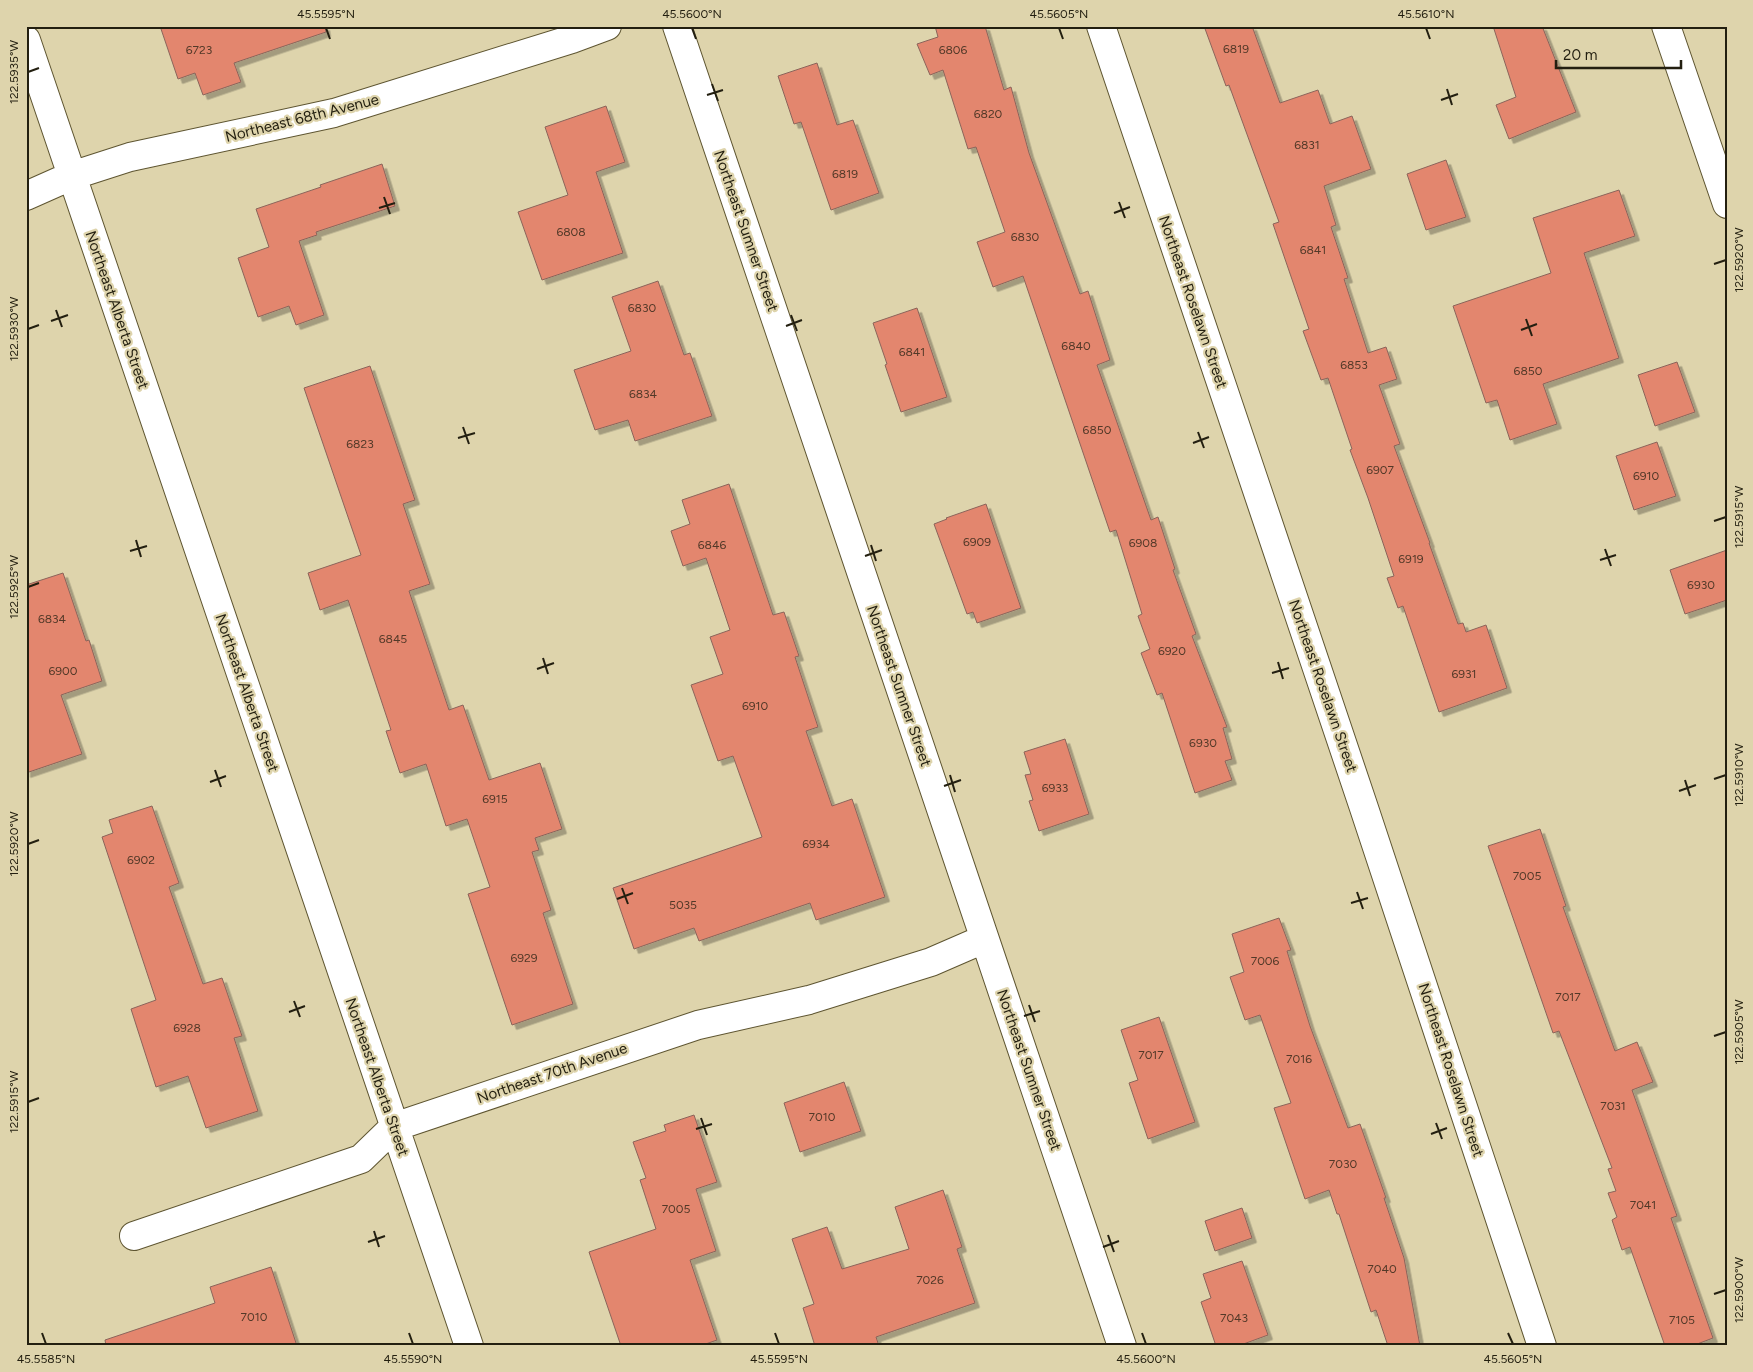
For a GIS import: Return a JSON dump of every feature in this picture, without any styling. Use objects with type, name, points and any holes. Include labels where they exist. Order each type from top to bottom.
[{"type":"street","name":"Northeast 68th Avenue","points":[[26,196],[71,176],[130,157],[334,113],[572,39],[606,26]]},
{"type":"street","name":"Northeast Sumner Street","points":[[677,26],[1122,1346]]},
{"type":"street","name":"Northeast Roselawn Street","points":[[1101,26],[1364,808],[1542,1346]]},
{"type":"street","points":[[1666,26],[1727,204]]},
{"type":"street","name":"Northeast Alberta Street","points":[[26,40],[469,1346]]},
{"type":"street","name":"Northeast 70th Avenue","points":[[134,1236],[361,1159],[394,1127],[690,1028],[810,1000],[922,965],[984,939]]},
{"type":"building","points":[[160,26],[325,26],[326,32],[234,63],[241,82],[203,95],[195,73],[178,79]]},
{"type":"building","points":[[935,26],[985,26],[1004,90],[1011,87],[1029,153],[1080,294],[1088,291],[1110,360],[1097,365],[1151,520],[1158,517],[1175,569],[1173,570],[1196,634],[1192,636],[1227,727],[1223,728],[1232,759],[1225,761],[1232,780],[1195,793],[1162,693],[1157,695],[1141,653],[1150,649],[1138,616],[1142,614],[1116,530],[1110,532],[1023,276],[993,287],[977,242],[1005,232],[976,147],[968,149],[943,70],[930,75],[917,44],[938,37]]},
{"type":"building","points":[[1204,26],[1252,26],[1280,103],[1318,90],[1330,124],[1352,116],[1371,169],[1324,186],[1336,225],[1331,227],[1348,278],[1344,279],[1368,353],[1386,347],[1397,379],[1379,385],[1400,444],[1394,446],[1458,624],[1463,623],[1466,632],[1486,625],[1507,688],[1439,712],[1403,606],[1398,608],[1387,578],[1394,576],[1350,450],[1352,449],[1328,378],[1321,380],[1303,331],[1309,329],[1273,224],[1279,222],[1229,85],[1226,86]]},
{"type":"building","points":[[1493,26],[1542,26],[1576,112],[1509,139],[1496,105],[1516,97]]},
{"type":"building","points":[[817,63],[837,125],[853,120],[879,193],[831,210],[801,122],[794,124],[778,76]]},
{"type":"building","points":[[606,106],[625,162],[596,172],[623,253],[542,280],[518,212],[568,195],[545,127]]},
{"type":"building","points":[[1446,160],[1466,217],[1426,230],[1407,174]]},
{"type":"building","points":[[382,164],[395,206],[316,232],[317,235],[299,241],[324,315],[296,325],[289,306],[258,317],[238,258],[269,247],[256,209]]},
{"type":"building","points":[[1619,190],[1635,236],[1584,253],[1619,358],[1543,384],[1557,424],[1510,440],[1497,400],[1486,403],[1453,306],[1551,273],[1533,218]]},
{"type":"building","points":[[658,281],[684,355],[690,353],[712,416],[635,441],[628,420],[595,430],[574,370],[631,351],[612,297]]},
{"type":"building","points":[[917,308],[947,397],[901,412],[873,323]]},
{"type":"building","points":[[1677,362],[1695,412],[1655,426],[1638,375]]},
{"type":"building","points":[[370,366],[415,500],[403,504],[430,584],[409,591],[449,710],[463,705],[489,780],[540,763],[562,829],[535,838],[539,850],[532,852],[551,910],[543,913],[573,1004],[512,1025],[468,894],[490,887],[467,819],[446,826],[426,764],[400,773],[386,731],[391,730],[348,600],[320,610],[308,573],[361,555],[304,388]]},
{"type":"building","points":[[1657,442],[1676,496],[1634,510],[1616,456]]},
{"type":"building","points":[[729,484],[773,615],[784,612],[799,656],[795,657],[818,727],[806,731],[832,806],[852,799],[885,897],[816,920],[810,903],[699,941],[694,928],[634,949],[613,888],[762,837],[733,756],[718,761],[691,685],[723,674],[710,637],[730,630],[706,558],[683,566],[671,531],[690,524],[682,500]]},
{"type":"building","points":[[986,504],[1021,608],[977,623],[973,612],[967,614],[934,524]]},
{"type":"building","points":[[1727,550],[1727,600],[1685,614],[1670,570]]},
{"type":"building","points":[[63,573],[86,641],[89,640],[102,681],[61,695],[82,754],[26,773],[26,585]]},
{"type":"building","points":[[1065,739],[1089,814],[1039,831],[1029,801],[1033,800],[1025,775],[1031,774],[1024,752]]},
{"type":"building","points":[[152,806],[179,883],[169,887],[203,984],[222,978],[242,1036],[234,1038],[258,1111],[206,1128],[188,1076],[156,1087],[131,1009],[156,1000],[102,837],[113,833],[109,820]]},
{"type":"building","points":[[1540,829],[1566,906],[1563,907],[1615,1051],[1637,1042],[1653,1082],[1632,1090],[1677,1216],[1671,1218],[1713,1338],[1692,1346],[1665,1346],[1630,1247],[1622,1250],[1612,1220],[1617,1217],[1608,1193],[1616,1191],[1608,1169],[1612,1168],[1559,1031],[1553,1033],[1488,846]]},
{"type":"building","points":[[1279,918],[1291,950],[1287,951],[1310,1026],[1348,1128],[1360,1124],[1386,1198],[1384,1198],[1404,1258],[1420,1346],[1388,1346],[1376,1310],[1371,1312],[1339,1214],[1337,1214],[1329,1190],[1305,1199],[1274,1108],[1291,1103],[1260,1015],[1245,1020],[1230,977],[1244,972],[1232,934]]},
{"type":"building","points":[[1159,1017],[1195,1122],[1148,1139],[1129,1083],[1138,1080],[1121,1030]]},
{"type":"building","points":[[844,1082],[861,1131],[800,1152],[784,1103]]},
{"type":"building","points":[[694,1115],[717,1182],[696,1189],[716,1251],[690,1260],[717,1340],[700,1346],[621,1346],[589,1252],[656,1229],[640,1180],[646,1178],[633,1142],[666,1131],[664,1125]]},
{"type":"building","points":[[943,1190],[962,1247],[957,1249],[975,1303],[876,1337],[879,1346],[815,1346],[803,1308],[814,1304],[792,1239],[827,1227],[842,1269],[909,1249],[895,1207]]},
{"type":"building","points":[[1242,1208],[1252,1238],[1215,1251],[1205,1221]]},
{"type":"building","points":[[1242,1261],[1268,1335],[1238,1346],[1216,1346],[1201,1302],[1211,1298],[1203,1274]]},
{"type":"building","points":[[271,1267],[297,1346],[106,1346],[105,1340],[215,1303],[210,1287]]}]
